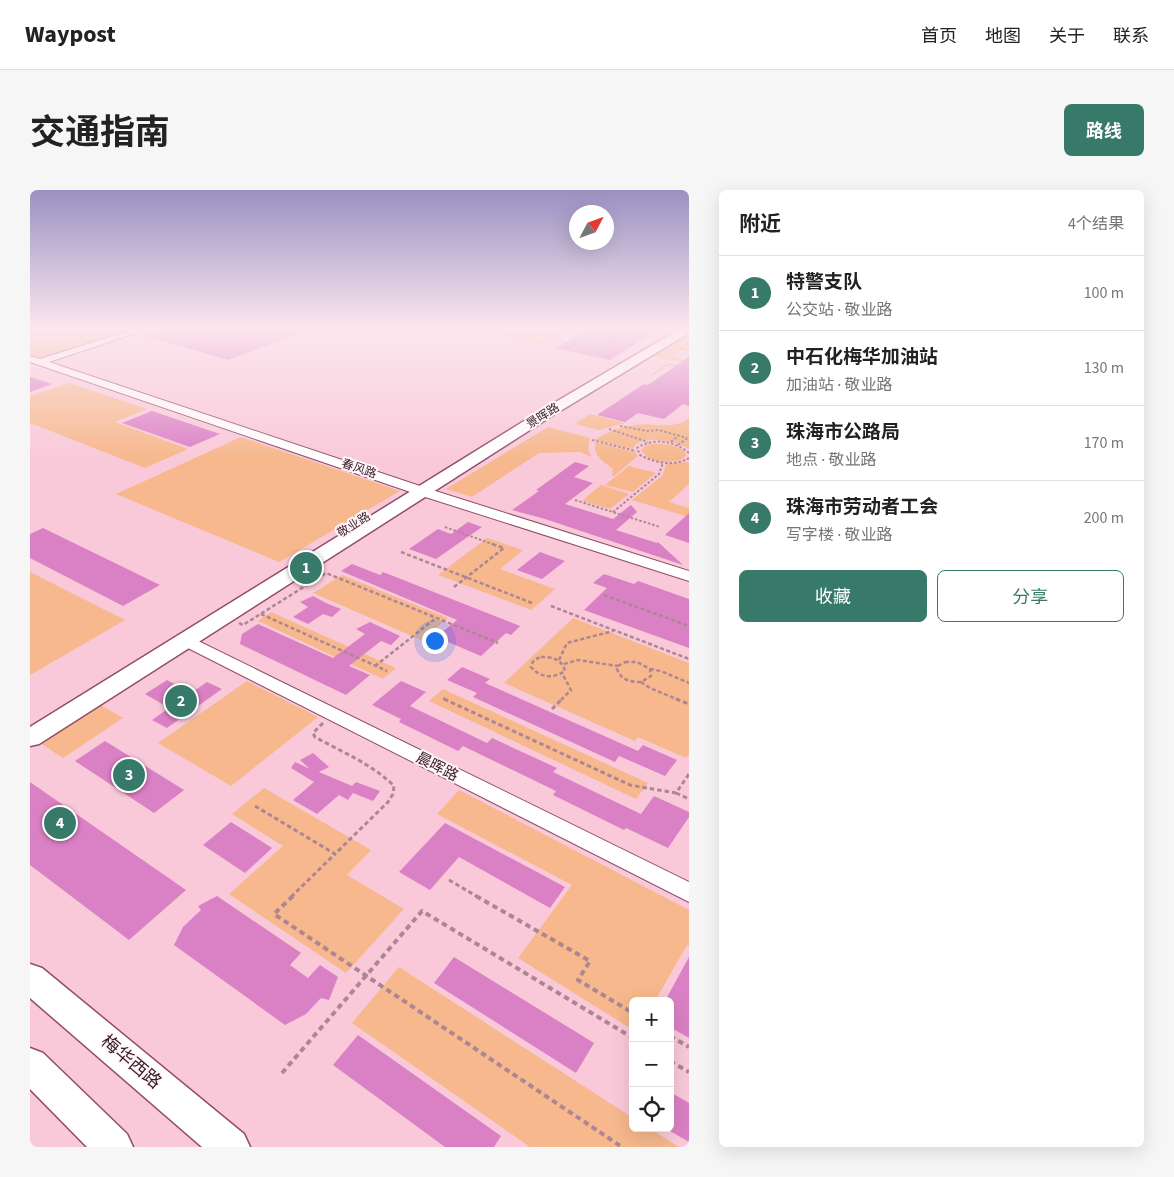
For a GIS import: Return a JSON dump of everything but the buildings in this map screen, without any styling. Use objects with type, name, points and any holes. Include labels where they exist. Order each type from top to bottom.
[{"type":"main road","name":"敬业路","points":[[30,738],[224,616],[600,372]]},
{"type":"main road","name":"景晖路","points":[[419,490],[615,372]]},
{"type":"main road","name":"敬业路","points":[[30,722],[419,490]]},
{"type":"main road","name":"梅华西路","points":[[30,978],[231,1147]]},
{"type":"main road","points":[[30,1065],[114,1147]]},
{"type":"street","name":"春风路","points":[[67,372],[419,490],[689,576]]},
{"type":"street","name":"晨晖路","points":[[186,640],[689,893]]},
{"type":"path","points":[[652,375],[657,372]]},
{"type":"path","points":[[620,426],[648,431],[659,430],[688,437]]},
{"type":"path","points":[[609,429],[649,442],[678,445],[689,453]]},
{"type":"path","points":[[670,443],[679,436]]},
{"type":"path","points":[[678,445],[688,437]]},
{"type":"path","points":[[592,440],[637,452],[646,458],[663,463],[689,458]]},
{"type":"path","points":[[637,452],[640,445],[649,442]]},
{"type":"path","points":[[612,512],[659,474],[663,463]]},
{"type":"path","points":[[575,500],[660,527]]},
{"type":"path","points":[[445,527],[504,548],[454,587]]},
{"type":"path","points":[[401,552],[532,603]]},
{"type":"path","points":[[224,616],[243,625],[326,572],[498,643]]},
{"type":"path","points":[[604,595],[689,626]]},
{"type":"path","points":[[551,606],[689,658]]},
{"type":"path","points":[[261,614],[387,672]]},
{"type":"path","points":[[375,666],[436,618]]},
{"type":"path","points":[[559,660],[567,643],[615,630]]},
{"type":"path","points":[[541,657],[552,657],[564,664],[565,670],[554,676],[543,676],[532,667],[533,661],[541,657]]},
{"type":"path","points":[[564,664],[578,660],[618,666],[631,662],[642,664],[650,669],[689,683]]},
{"type":"path","points":[[618,666],[616,669],[620,676],[630,681],[641,682],[650,688],[689,704]]},
{"type":"path","points":[[641,682],[651,676],[650,669]]},
{"type":"path","points":[[552,709],[571,690],[562,673]]},
{"type":"path","points":[[443,698],[630,786],[676,793],[689,800]]},
{"type":"path","points":[[334,714],[315,729],[313,733],[315,737],[387,778],[394,786],[393,794],[388,802],[274,914],[367,974],[622,1147]]},
{"type":"path","points":[[676,793],[689,774]]},
{"type":"path","points":[[255,806],[335,854]]},
{"type":"path","points":[[449,880],[590,961],[578,980],[629,1011]]},
{"type":"path","points":[[282,1073],[422,911],[629,1036]]},
{"type":"path","points":[[674,1038],[689,1047]]},
{"type":"path","points":[[674,1063],[689,1072]]},
{"type":"shaded area","points":[[69,383],[147,409],[115,422],[188,449],[145,468],[30,423],[30,396]]},
{"type":"shaded area","points":[[590,414],[625,423],[599,430],[575,424]]},
{"type":"shaded area","points":[[689,418],[689,449],[676,443],[659,440],[642,441],[636,444],[633,449],[594,440],[624,427],[642,424],[670,425],[683,422]]},
{"type":"shaded area","points":[[548,427],[590,438],[588,450],[592,457],[580,452],[539,453],[472,497],[446,489]]},
{"type":"shaded area","points":[[241,437],[400,491],[279,562],[116,494]]},
{"type":"shaded area","points":[[595,442],[635,452],[638,456],[612,476],[613,469],[597,455]]},
{"type":"shaded area","points":[[646,445],[674,446],[686,453],[686,456],[669,462],[649,458],[641,450]]},
{"type":"shaded area","points":[[689,463],[689,484],[669,502],[689,508],[689,517],[632,500],[663,475],[666,464]]},
{"type":"shaded area","points":[[629,466],[656,473],[633,492],[605,485]]},
{"type":"shaded area","points":[[601,485],[629,494],[610,509],[582,501]]},
{"type":"shaded area","points":[[487,538],[523,550],[500,569],[555,589],[531,610],[438,575]]},
{"type":"shaded area","points":[[30,572],[125,620],[30,675]]},
{"type":"shaded area","points":[[342,575],[448,618],[421,640],[313,593]]},
{"type":"shaded area","points":[[271,612],[396,668],[383,679],[258,621]]},
{"type":"shaded area","points":[[573,618],[689,663],[689,754],[686,758],[638,737],[635,741],[504,683]]},
{"type":"shaded area","points":[[247,681],[318,717],[231,786],[158,743]]},
{"type":"shaded area","points":[[443,689],[648,783],[636,799],[429,701]]},
{"type":"shaded area","points":[[99,704],[123,718],[63,758],[40,743]]},
{"type":"shaded area","points":[[264,788],[371,850],[347,875],[404,909],[346,973],[229,894],[283,846],[232,814]]},
{"type":"shaded area","points":[[459,790],[689,910],[689,946],[687,945],[657,997],[629,997],[629,1027],[518,958],[572,885],[437,814]]},
{"type":"shaded area","points":[[399,967],[629,1115],[629,1132],[655,1132],[679,1147],[530,1147],[352,1023]]},
{"type":"place","name":"特警支队","points":[[306,568]]},
{"type":"place","name":"中石化梅华加油站","points":[[181,701]]},
{"type":"place","name":"珠海市公路局","points":[[129,775]]},
{"type":"place","name":"珠海市劳动者工会","points":[[60,823]]}]
